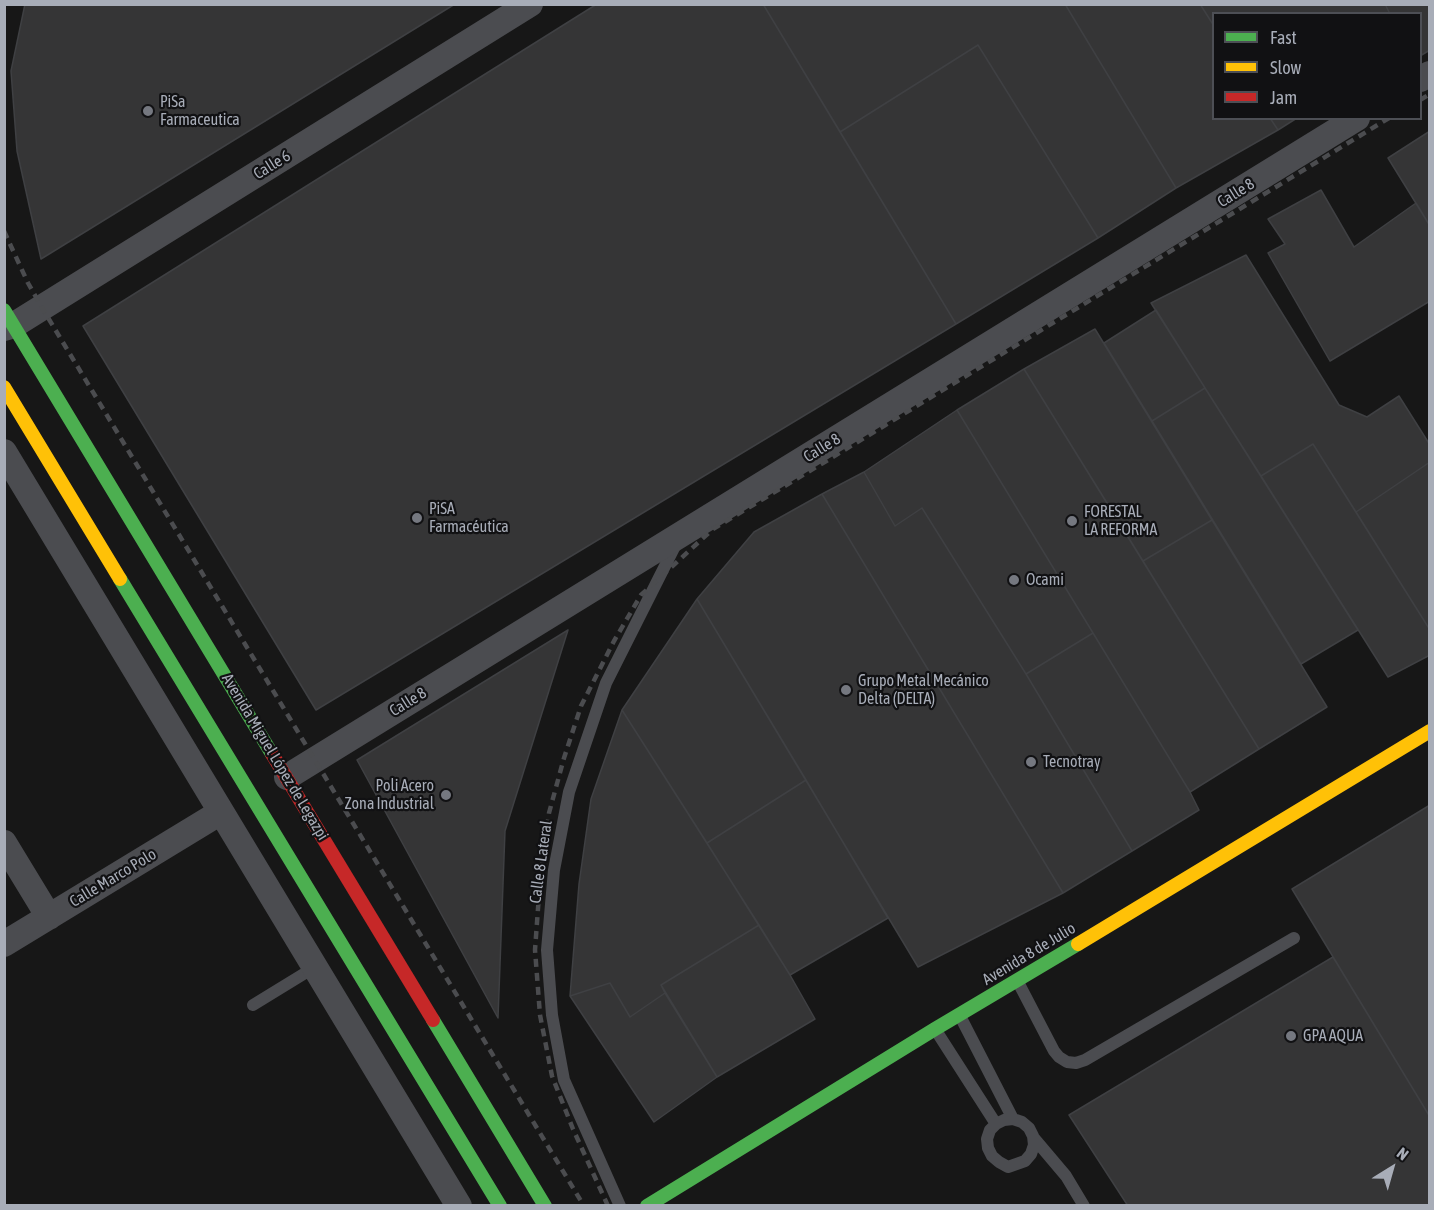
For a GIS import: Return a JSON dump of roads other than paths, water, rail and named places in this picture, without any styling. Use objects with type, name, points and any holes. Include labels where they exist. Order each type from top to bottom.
[{"type":"main road","name":"Avenida Miguel López de Legazpi","points":[[8,321],[232,696],[287,777],[545,1206]]},
{"type":"main road","points":[[4,387],[207,712],[500,1206]]},
{"type":"main road","name":"Avenida 8 de Julio","points":[[647,1206],[935,1029],[1430,731]]},
{"type":"street","name":"Calle 6","points":[[8,321],[530,4]]},
{"type":"street","name":"Calle 8","points":[[287,777],[1354,120]]},
{"type":"street","points":[[4,452],[459,1206]]},
{"type":"street","name":"Calle Marco Polo","points":[[4,944],[221,812]]},
{"type":"street","points":[[4,843],[49,917]]},
{"type":"lane","name":"Calle 8 Lateral","points":[[620,1206],[564,1080],[552,1015],[546,951],[554,870],[569,792],[606,683],[680,535]]},
{"type":"lane","points":[[1017,981],[1054,1051],[1067,1062],[1076,1063],[1085,1060],[1294,938]]},
{"type":"lane","points":[[254,1005],[315,967]]},
{"type":"lane","points":[[959,1015],[1013,1119]]},
{"type":"lane","points":[[935,1029],[996,1124]]},
{"type":"lane","points":[[1033,1136],[1034,1145],[1025,1161],[1008,1167],[992,1156],[988,1148],[987,1139],[990,1130],[996,1124],[1013,1119],[1022,1122],[1066,1176],[1084,1206]]},
{"type":"railway","points":[[1422,99],[1430,94]]},
{"type":"railway","points":[[608,1206],[552,1076],[540,1015],[535,950],[540,881],[549,813],[564,758],[581,706],[614,641],[641,595],[713,529],[1386,120]]},
{"type":"railway","points":[[4,231],[44,311],[584,1206]]},
{"type":"place","name":"PiSa Farmaceutica","points":[[148,111]]},
{"type":"place","name":"PiSA Farmacéutica","points":[[417,518]]},
{"type":"place","name":"FORESTAL LA REFORMA","points":[[1072,521]]},
{"type":"place","name":"Ocami","points":[[1014,580]]},
{"type":"place","name":"Grupo Metal Mecánico Delta (DELTA)","points":[[846,690]]},
{"type":"place","name":"Tecnotray","points":[[1031,762]]},
{"type":"place","name":"Poli Acero Zona Industrial","points":[[446,795]]},
{"type":"place","name":"GPA AQUA","points":[[1291,1036]]}]
